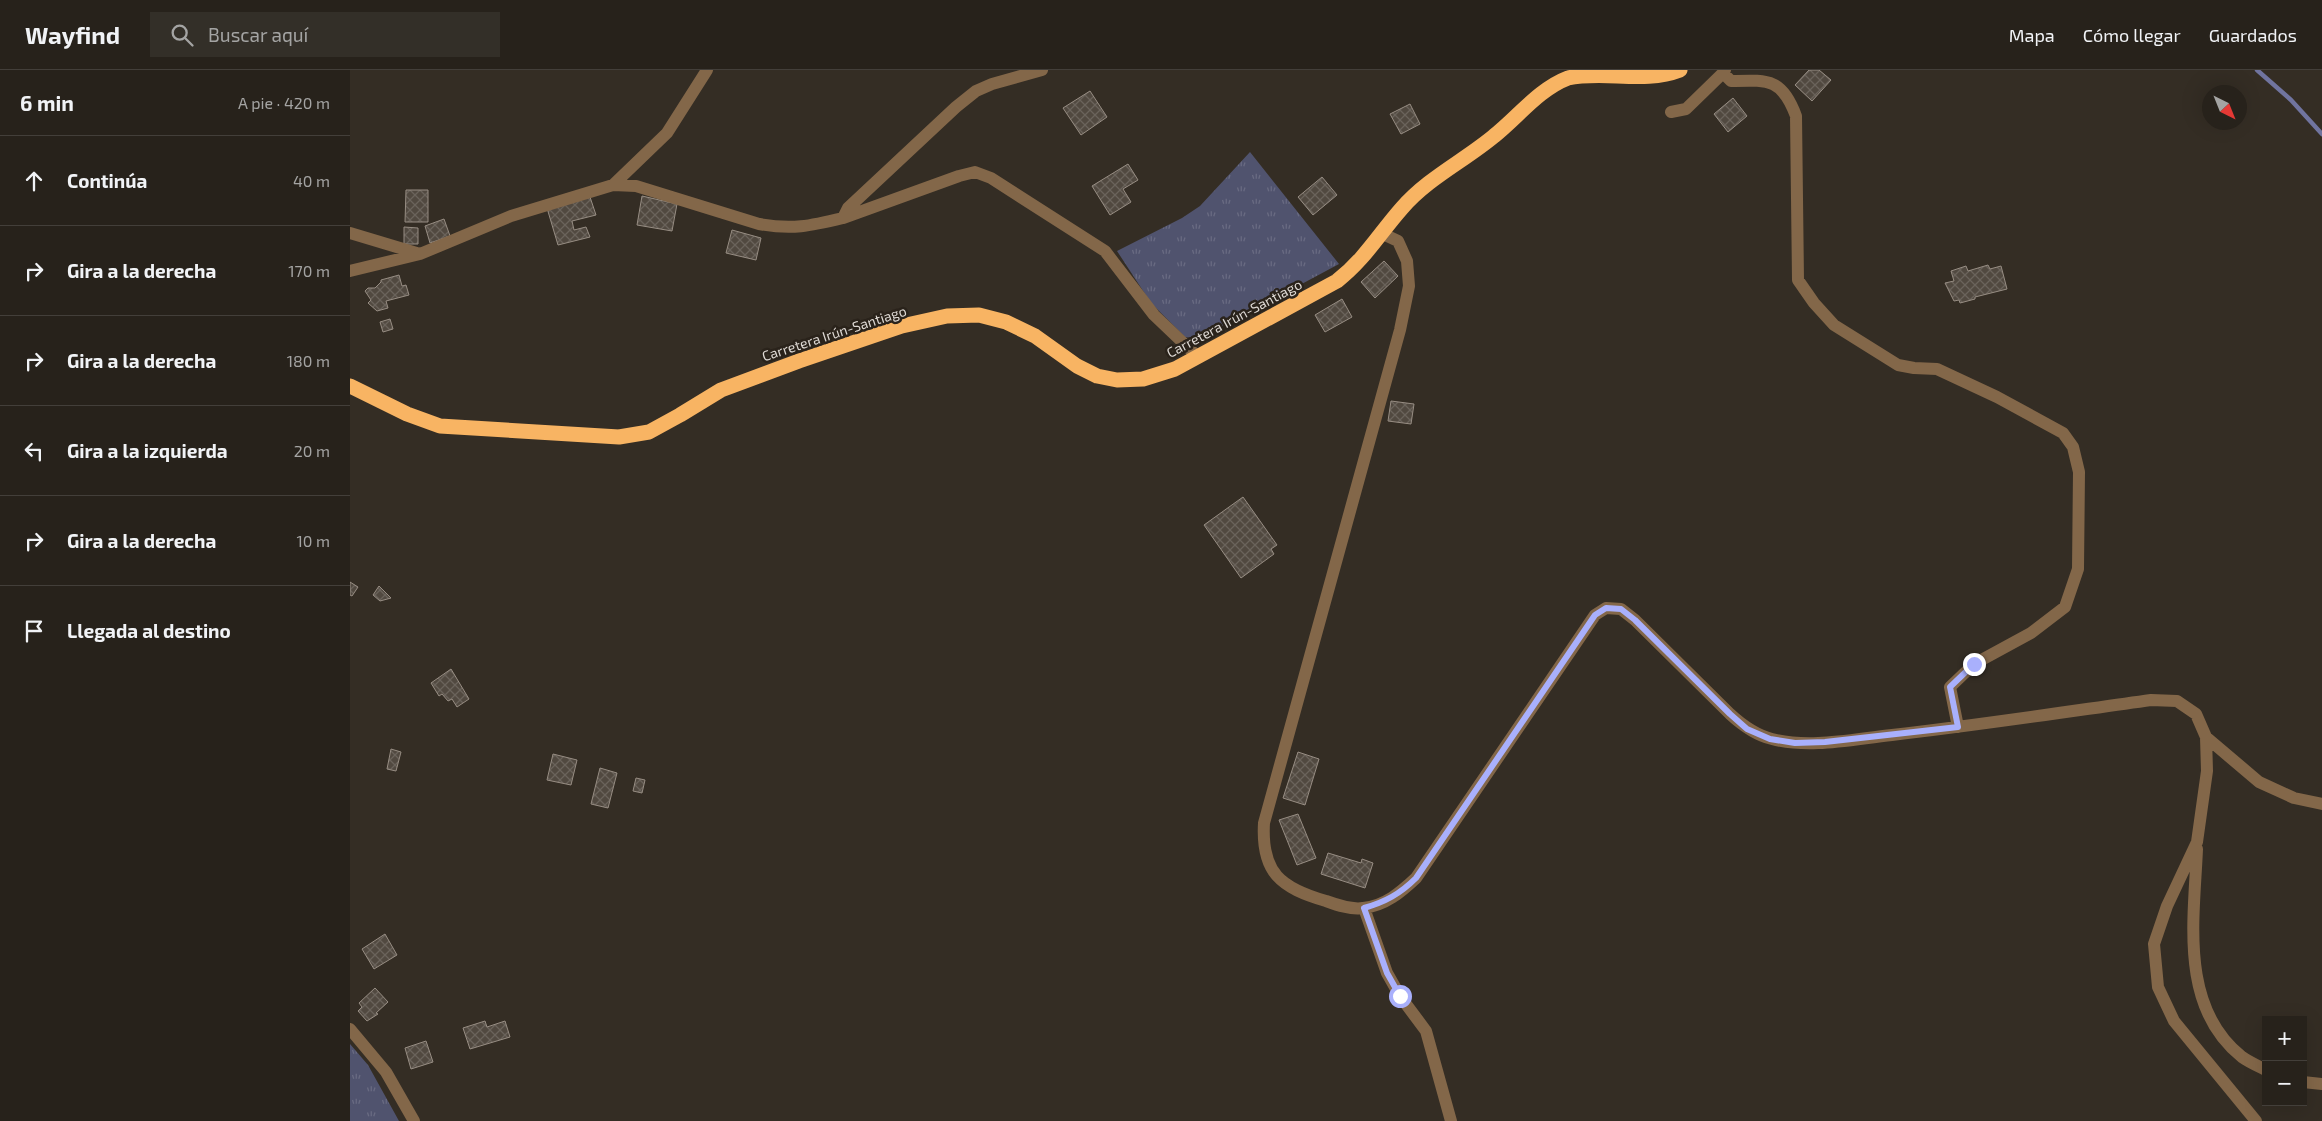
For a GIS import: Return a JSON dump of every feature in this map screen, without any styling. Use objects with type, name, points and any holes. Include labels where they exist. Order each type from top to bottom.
[{"type":"highway","name":"Carretera Irún-Santiago","points":[[350,386],[407,414],[440,426],[619,437],[648,432],[680,416],[721,390],[798,361],[902,326],[947,316],[979,315],[1006,322],[1035,336],[1078,366],[1097,376],[1117,380],[1143,379],[1175,369],[1337,281],[1356,266],[1402,208],[1423,186],[1494,137],[1555,84],[1585,73],[1636,75],[1673,73],[1680,70]]},
{"type":"street","points":[[613,185],[667,132],[707,70]]},
{"type":"street","points":[[842,218],[848,208],[956,107],[976,92],[992,84],[1042,70]]},
{"type":"street","points":[[1671,112],[1686,109],[1724,72],[1731,81],[1753,80],[1778,86],[1789,98],[1796,116],[1798,280],[1834,325],[1898,365],[1937,369],[1997,397],[2063,433],[2073,447],[2079,472],[2078,569],[2065,606],[2032,632],[1974,664],[1950,687],[1958,727]]},
{"type":"street","points":[[350,271],[420,254],[511,216],[613,185],[636,186],[759,224],[796,228],[842,218],[975,172],[991,178],[1105,251],[1154,315],[1198,357]]},
{"type":"street","points":[[350,233],[420,254]]},
{"type":"street","points":[[1383,234],[1398,241],[1407,261],[1407,295],[1388,380],[1264,823],[1263,844],[1270,865],[1280,879],[1291,889],[1350,908],[1364,908],[1382,903],[1400,893],[1416,878],[1595,615],[1606,608],[1621,609],[1635,620],[1747,729],[1770,739],[1795,743],[1825,742],[1958,727],[2151,700],[2177,701],[2196,714],[2206,737],[2207,771],[2197,842],[2193,938],[2196,979],[2203,1001],[2226,1041],[2243,1058],[2262,1068]]},
{"type":"street","points":[[2206,737],[2259,782],[2294,798],[2322,804]]},
{"type":"street","points":[[2197,842],[2167,906],[2154,944],[2158,986],[2174,1021],[2256,1121]]},
{"type":"street","points":[[1364,908],[1387,973],[1400,996],[1426,1032],[1451,1121]]},
{"type":"street","points":[[350,1030],[386,1072],[414,1121]]},
{"type":"street","points":[[2307,1082],[2322,1084]]},
{"type":"green space","points":[[1250,152],[1339,264],[1199,339],[1185,337],[1151,303],[1117,251],[1182,218],[1200,206]]},
{"type":"green space","points":[[350,1044],[368,1065],[399,1121],[350,1121]]},
{"type":"building","points":[[1809,70],[1819,70],[1831,80],[1812,101],[1795,85]]},
{"type":"building","points":[[1090,91],[1107,117],[1081,135],[1063,108]]},
{"type":"building","points":[[1733,98],[1747,116],[1728,132],[1714,114]]},
{"type":"building","points":[[1410,104],[1420,124],[1401,134],[1390,114]]},
{"type":"building","points":[[1128,164],[1138,180],[1123,189],[1131,202],[1110,215],[1092,186]]},
{"type":"building","points":[[1322,177],[1337,195],[1313,215],[1298,197]]},
{"type":"building","points":[[406,190],[428,190],[428,222],[405,222]]},
{"type":"building","points":[[642,196],[677,204],[672,231],[637,225]]},
{"type":"building","points":[[590,197],[596,215],[572,221],[574,230],[586,227],[590,237],[558,245],[547,208]]},
{"type":"building","points":[[444,219],[450,236],[430,243],[425,226]]},
{"type":"building","points":[[404,227],[418,228],[418,244],[404,244]]},
{"type":"building","points":[[732,230],[761,238],[756,260],[726,253]]},
{"type":"building","points":[[1384,261],[1398,276],[1375,298],[1361,282]]},
{"type":"building","points":[[1988,265],[1990,269],[2001,266],[2007,289],[1960,303],[1959,300],[1954,301],[1945,283],[1954,281],[1951,271],[1966,266],[1968,271]]},
{"type":"building","points":[[399,275],[402,286],[406,285],[409,295],[386,301],[388,308],[377,311],[368,303],[371,300],[365,291],[368,288],[375,288],[381,280]]},
{"type":"building","points":[[1342,299],[1352,317],[1325,332],[1315,315]]},
{"type":"building","points":[[390,319],[393,329],[383,332],[380,322]]},
{"type":"building","points":[[1391,401],[1414,404],[1411,424],[1388,421]]},
{"type":"building","points":[[1243,497],[1277,545],[1271,549],[1274,554],[1241,578],[1204,525]]},
{"type":"building","points":[[350,582],[358,587],[352,596],[350,595]]},
{"type":"building","points":[[379,586],[391,598],[380,601],[373,595]]},
{"type":"building","points":[[451,669],[469,699],[457,707],[452,699],[448,701],[442,694],[439,696],[431,683]]},
{"type":"building","points":[[391,749],[401,752],[396,771],[387,769]]},
{"type":"building","points":[[1298,752],[1319,759],[1305,805],[1283,798]]},
{"type":"building","points":[[553,754],[577,760],[571,785],[547,780]]},
{"type":"building","points":[[600,768],[617,773],[608,808],[591,804]]},
{"type":"building","points":[[636,778],[645,780],[642,793],[633,791]]},
{"type":"building","points":[[1298,814],[1316,858],[1297,865],[1279,820]]},
{"type":"building","points":[[1328,853],[1361,863],[1362,859],[1373,863],[1365,888],[1321,874]]},
{"type":"building","points":[[385,934],[397,955],[374,969],[362,949]]},
{"type":"building","points":[[375,988],[388,1002],[376,1013],[378,1014],[367,1021],[358,1011],[362,1007],[359,1003]]},
{"type":"building","points":[[485,1021],[487,1027],[505,1021],[510,1037],[470,1049],[463,1028]]},
{"type":"building","points":[[426,1041],[433,1062],[411,1069],[405,1048]]},
{"type":"waterway","points":[[2257,70],[2291,100],[2322,134]]},
{"type":"route","points":[[1400,996],[1387,973],[1364,908],[1382,903],[1400,893],[1416,878],[1595,615],[1606,608],[1621,609],[1635,620],[1747,729],[1770,739],[1795,743],[1825,742],[1958,727],[1950,687],[1974,664]]}]
